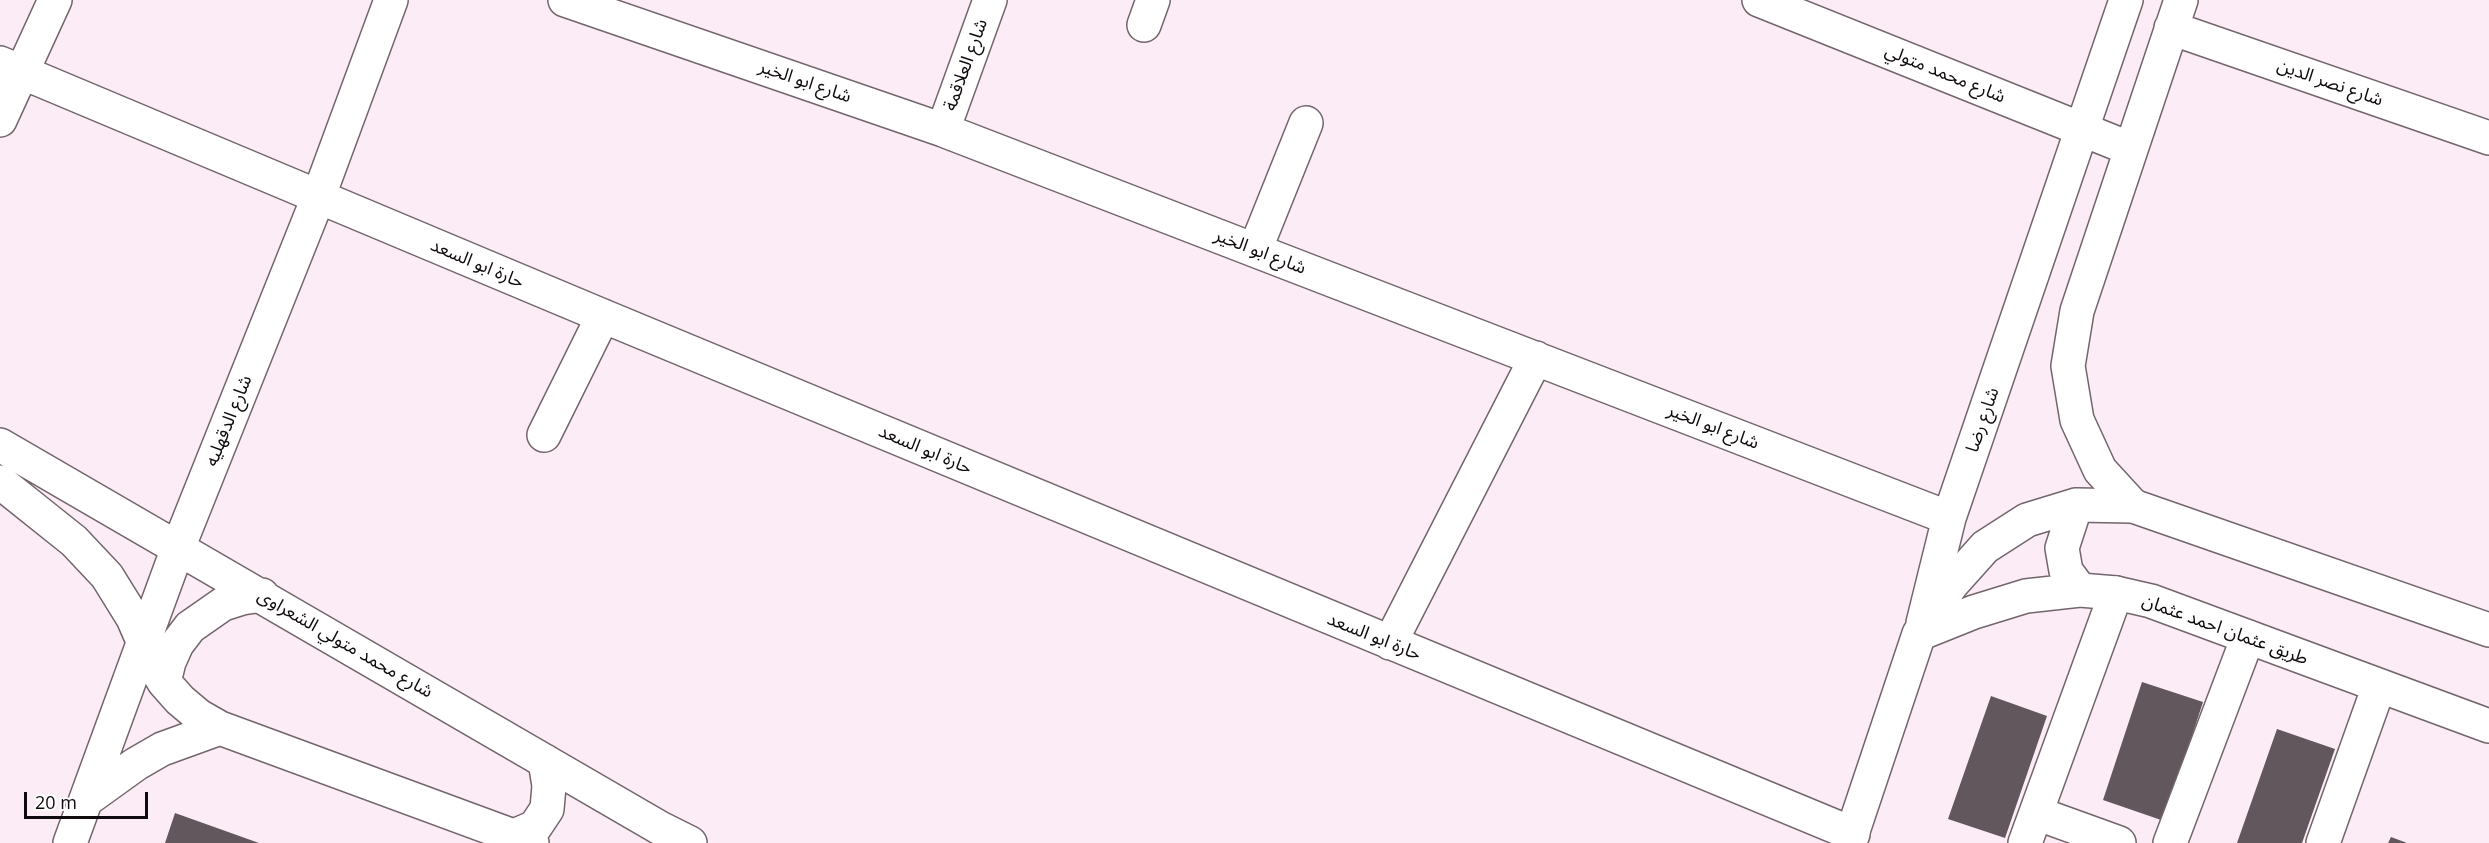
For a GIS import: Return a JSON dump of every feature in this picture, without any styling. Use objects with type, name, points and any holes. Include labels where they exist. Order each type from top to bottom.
[{"type":"street","points":[[0,120],[11,68],[55,0]]},
{"type":"street","name":"شارع الدقهليه","points":[[70,843],[178,548],[318,198],[391,0]]},
{"type":"street","name":"شارع ابو الخير","points":[[565,0],[943,129],[1949,518]]},
{"type":"street","name":"شارع العلاقمة","points":[[943,129],[990,0]]},
{"type":"street","name":"شارع محمد متولي","points":[[1759,0],[2131,149]]},
{"type":"street","name":"شارع رضا","points":[[1851,838],[1919,634],[1949,518],[2126,0]]},
{"type":"street","points":[[2133,506],[2100,470],[2077,420],[2068,366],[2077,311],[2176,14]]},
{"type":"street","name":"شارع نصر الدين","points":[[2176,14],[2489,138]]},
{"type":"street","name":"حارة ابو السعد","points":[[11,68],[318,198],[1390,643],[1851,838]]},
{"type":"street","points":[[1255,250],[1306,123]]},
{"type":"street","points":[[544,435],[603,316]]},
{"type":"street","points":[[1390,643],[1536,358]]},
{"type":"street","name":"شارع محمد متولي الشعراوى","points":[[0,445],[544,761],[690,843]]},
{"type":"street","points":[[0,482],[55,525],[91,558],[121,597],[164,682],[186,705],[220,728],[523,840],[547,809],[549,786],[544,761]]},
{"type":"street","points":[[2076,505],[2062,548],[2066,571],[2080,590]]},
{"type":"street","points":[[1919,634],[1951,585],[1985,547],[2027,519],[2076,505],[2133,506],[2489,630]]},
{"type":"street","name":"طريق عثمان احمد عثمان","points":[[1919,634],[1974,612],[2026,596],[2080,590],[2116,593],[2151,601],[2489,726]]},
{"type":"street","points":[[2025,843],[2116,593]]},
{"type":"street","points":[[164,682],[177,644],[190,627],[223,604],[242,597],[262,596]]},
{"type":"street","points":[[2170,843],[2248,637]]},
{"type":"street","points":[[2323,843],[2379,686]]},
{"type":"street","points":[[86,800],[110,781],[162,749],[220,728]]},
{"type":"street","points":[[2036,813],[2119,843]]},
{"type":"building","points":[[2142,682],[2203,702],[2164,821],[2103,800]]},
{"type":"building","points":[[1991,696],[2047,716],[2005,838],[1948,819]]},
{"type":"building","points":[[2277,729],[2335,749],[2302,843],[2237,843]]},
{"type":"building","points":[[175,813],[259,843],[165,843]]},
{"type":"building","points":[[2391,837],[2407,843],[2388,843]]}]
